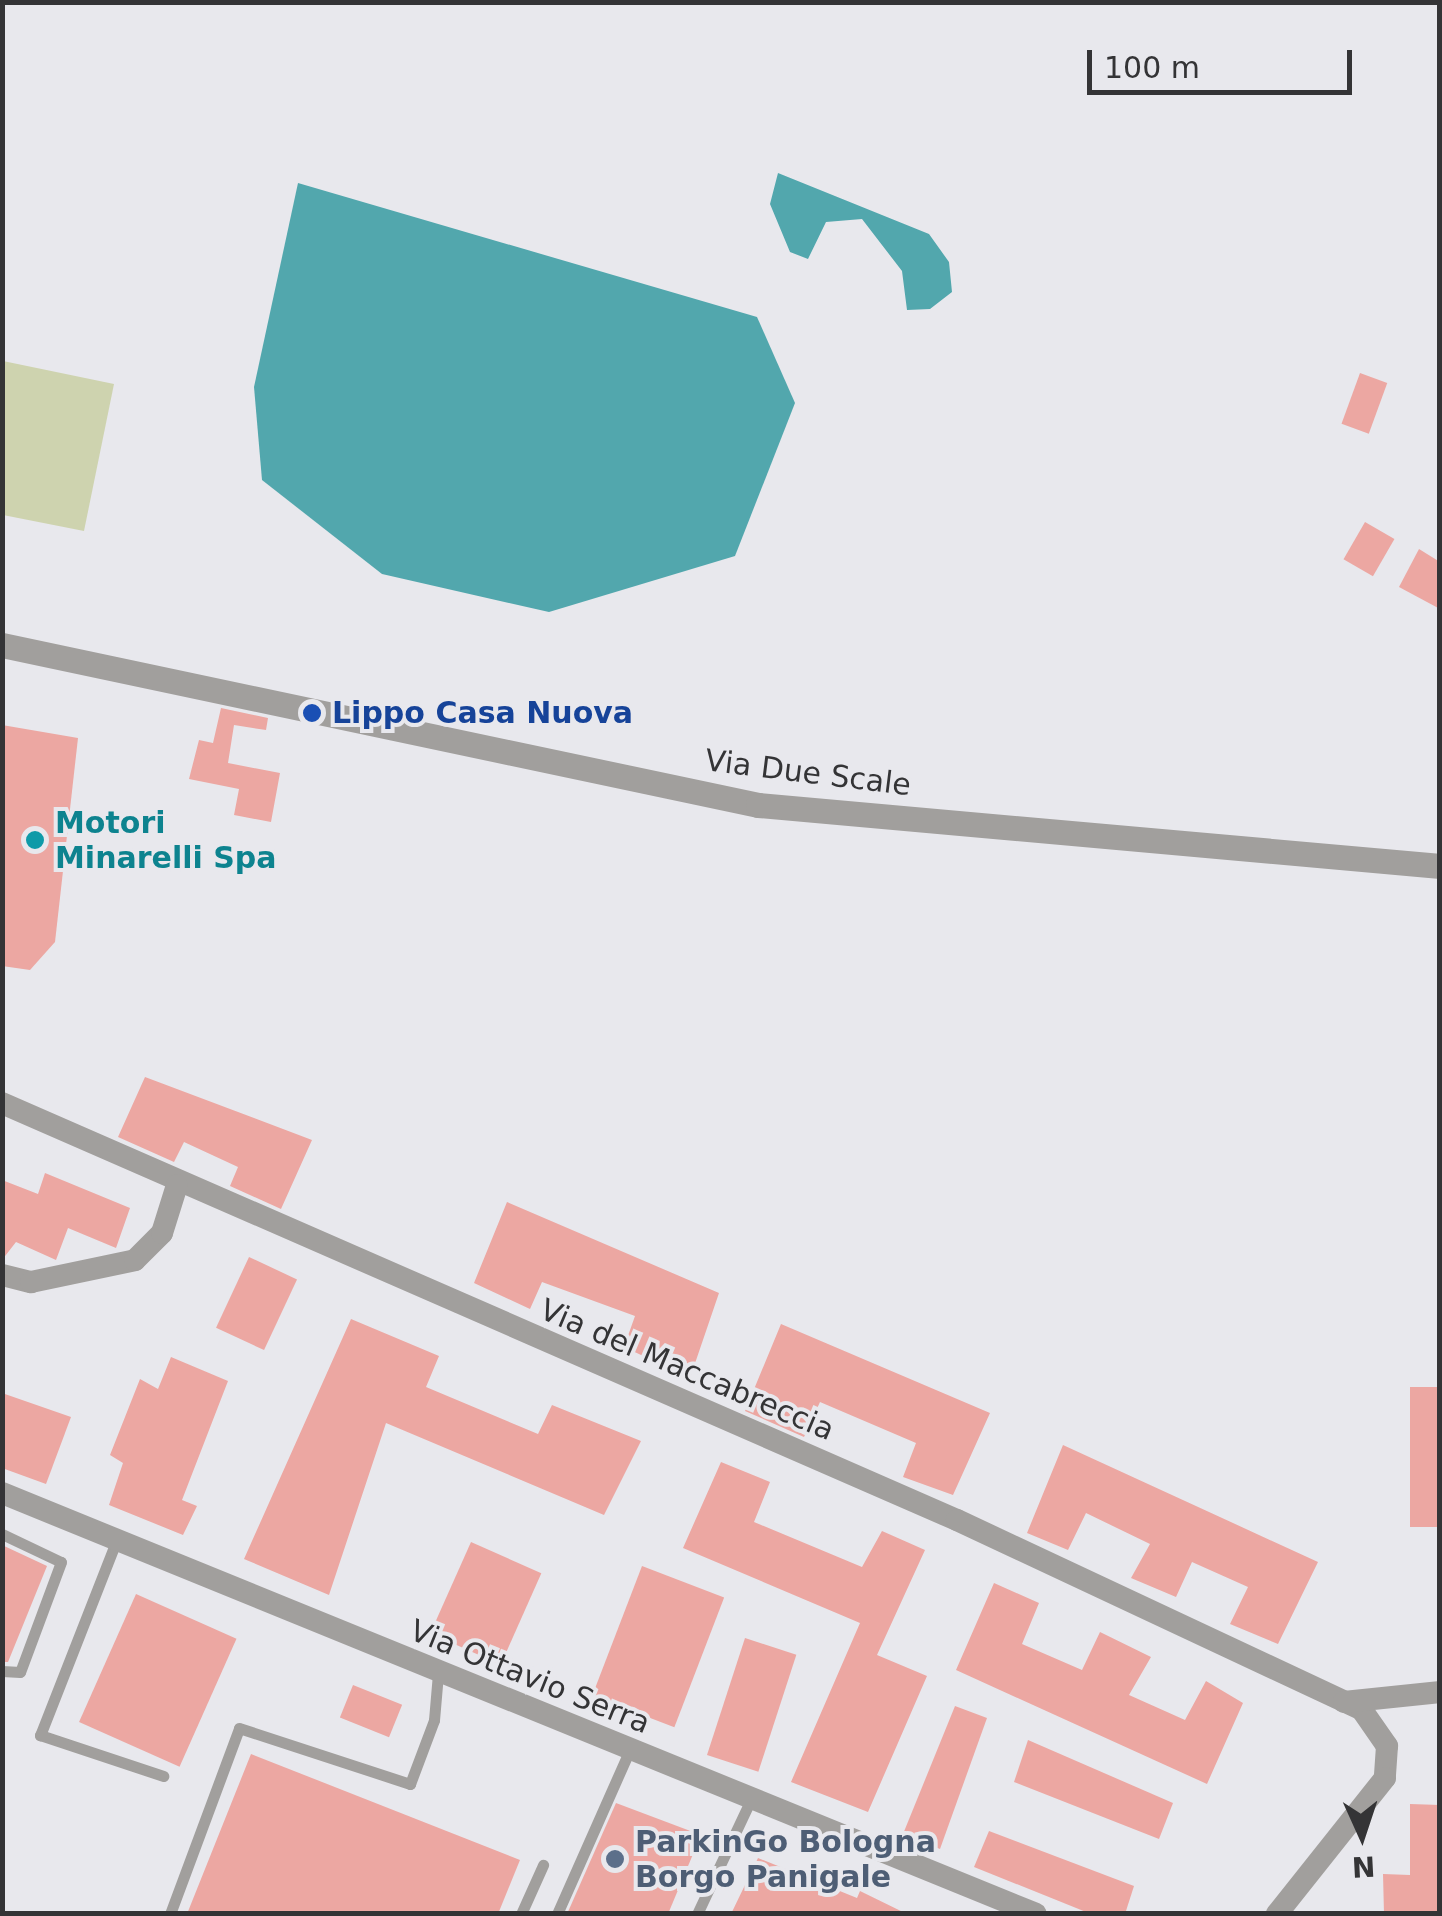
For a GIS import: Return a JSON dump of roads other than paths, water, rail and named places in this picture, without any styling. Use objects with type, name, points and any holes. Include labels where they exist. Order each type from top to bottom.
[{"type":"street","name":"Via Due Scale","points":[[2,645],[758,806],[1440,866]]},
{"type":"street","name":"Via del Maccabreccia","points":[[2,1103],[177,1185],[958,1520],[1362,1710],[1387,1746],[1385,1778],[1278,1914]]},
{"type":"street","points":[[2,1275],[31,1282],[135,1260],[162,1233],[177,1185]]},
{"type":"street","name":"Via Ottavio Serra","points":[[2,1494],[1036,1914]]},
{"type":"street","points":[[1343,1702],[1440,1692]]},
{"type":"lane","points":[[2,1534],[61,1562],[20,1672],[2,1671]]},
{"type":"lane","points":[[118,1538],[40,1735],[163,1776]]},
{"type":"lane","points":[[170,1914],[238,1728],[410,1784],[434,1720],[438,1673]]},
{"type":"lane","points":[[558,1914],[630,1749]]},
{"type":"lane","points":[[697,1914],[752,1797]]},
{"type":"lane","points":[[521,1914],[542,1864]]},
{"type":"water","points":[[778,173],[929,234],[949,262],[952,292],[930,309],[907,310],[902,271],[862,219],[826,222],[808,259],[790,252],[770,204]]},
{"type":"water","points":[[298,183],[757,317],[795,403],[735,556],[549,612],[382,574],[262,480],[254,387]]},
{"type":"place","name":"Lippo Casa Nuova","points":[[312,713]]},
{"type":"place","name":"Motori Minarelli Spa","points":[[35,840]]},
{"type":"place","name":"ParkinGo Bologna Borgo Panigale","points":[[615,1859]]}]
